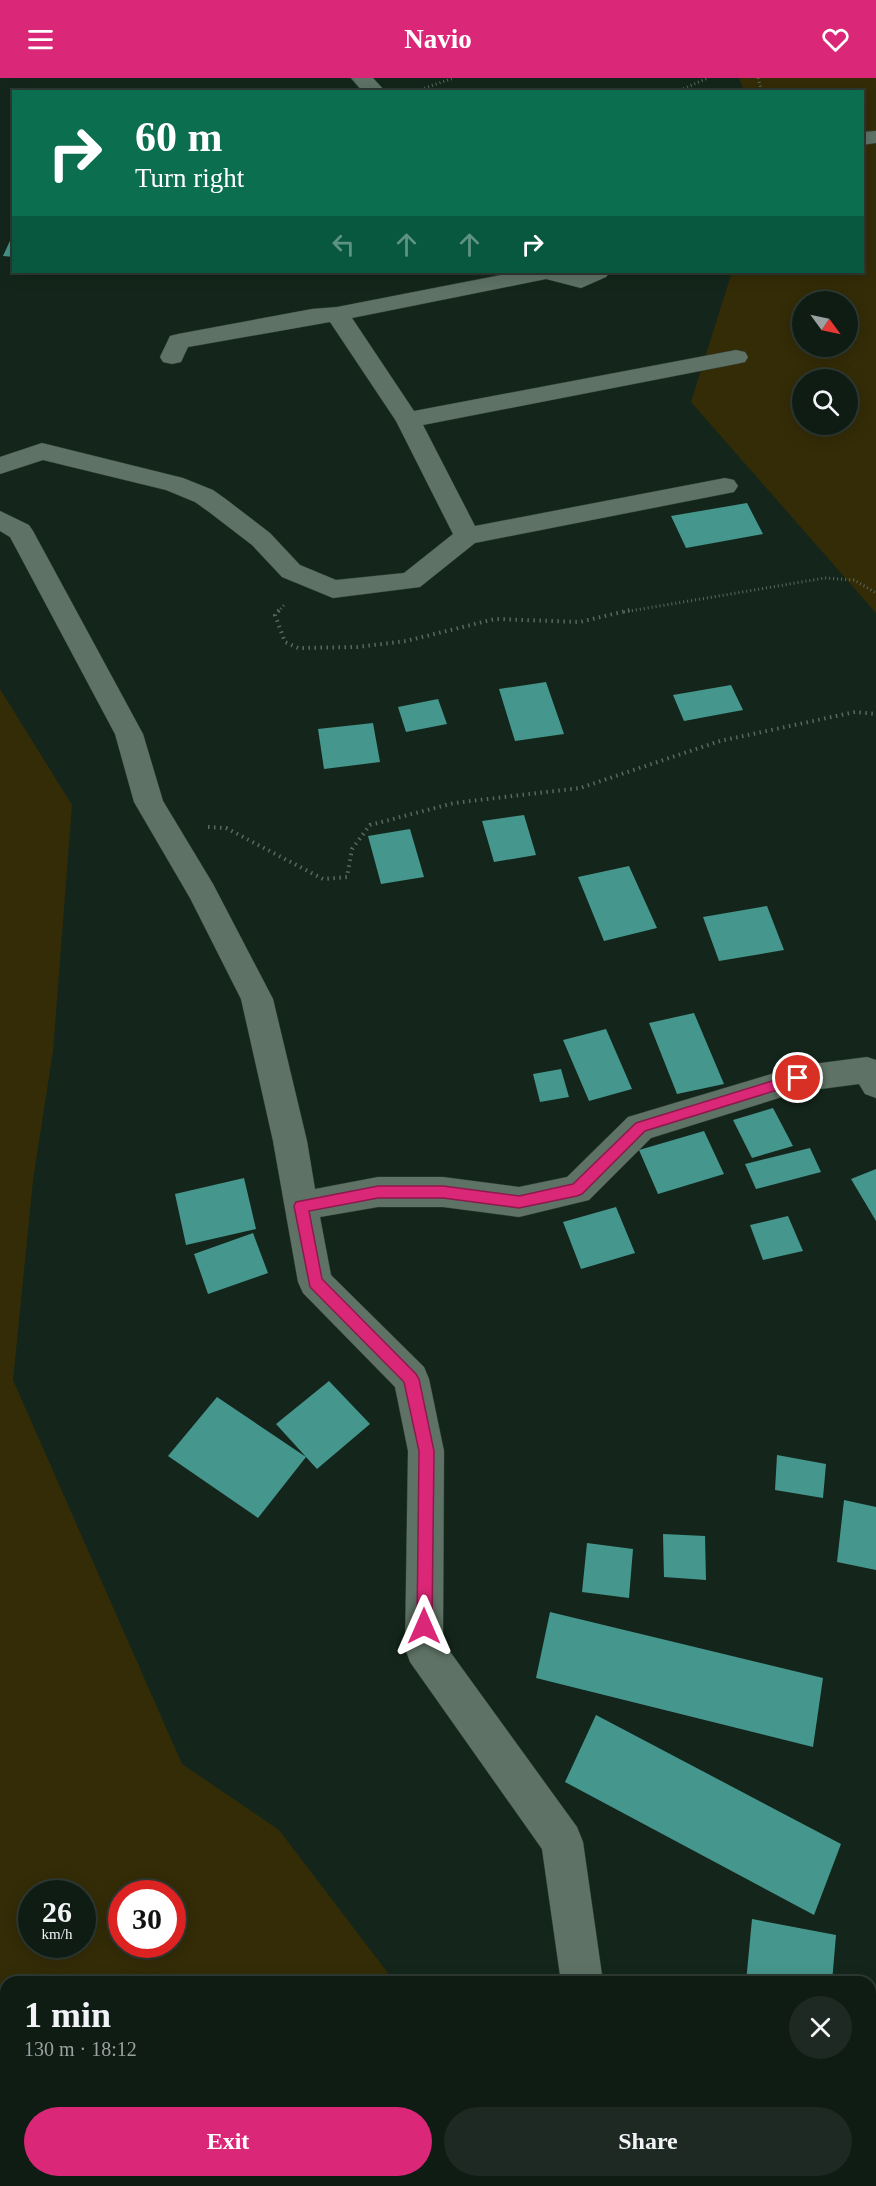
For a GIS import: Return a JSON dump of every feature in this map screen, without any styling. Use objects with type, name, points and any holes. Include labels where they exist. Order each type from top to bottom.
[{"type":"street","points":[[361,78],[374,90]]},
{"type":"street","points":[[172,357],[178,341],[312,316],[337,314],[540,273]]},
{"type":"street","points":[[549,273],[581,281],[596,273]]},
{"type":"street","points":[[337,314],[408,420],[467,536]]},
{"type":"street","points":[[408,420],[736,357]]},
{"type":"street","points":[[0,466],[42,452],[174,484],[204,496],[261,539],[291,571],[333,589],[411,581],[467,536],[725,486]]},
{"type":"street","points":[[0,520],[20,531],[129,734],[149,802],[202,892],[257,999],[290,1141],[315,1282],[411,1379],[426,1451],[424,1648],[562,1842],[581,1976]]},
{"type":"street","points":[[301,1206],[378,1192],[443,1192],[519,1202],[577,1190],[640,1127],[798,1078],[867,1070],[876,1084]]},
{"type":"path","points":[[420,90],[454,78]]},
{"type":"path","points":[[681,90],[708,78]]},
{"type":"path","points":[[306,578],[275,615],[285,642],[298,648],[357,646],[406,641],[495,619],[580,622],[649,606],[825,578],[854,580],[876,593]]},
{"type":"path","points":[[163,826],[226,828],[323,879],[347,877],[352,849],[370,825],[454,803],[580,788],[720,741],[855,712],[876,714]]},
{"type":"shaded area","points":[[739,78],[876,78],[876,613],[691,402],[732,273],[864,273],[864,90],[744,90]]},
{"type":"shaded area","points":[[0,689],[72,805],[53,1051],[33,1180],[13,1380],[182,1764],[279,1830],[390,1976],[0,1976]]},
{"type":"building","points":[[12,236],[12,257],[3,256]]},
{"type":"building","points":[[747,503],[763,534],[686,548],[671,516]]},
{"type":"building","points":[[546,682],[564,734],[515,741],[499,689]]},
{"type":"building","points":[[731,685],[743,710],[684,721],[673,695]]},
{"type":"building","points":[[438,699],[447,724],[406,732],[398,707]]},
{"type":"building","points":[[373,723],[380,762],[324,769],[318,729]]},
{"type":"building","points":[[524,815],[536,855],[494,862],[482,821]]},
{"type":"building","points":[[410,829],[424,877],[381,884],[368,836]]},
{"type":"building","points":[[629,866],[657,928],[604,941],[578,877]]},
{"type":"building","points":[[767,906],[784,950],[719,961],[703,917]]},
{"type":"building","points":[[694,1013],[724,1084],[677,1094],[649,1023]]},
{"type":"building","points":[[606,1029],[632,1089],[589,1101],[563,1040]]},
{"type":"building","points":[[561,1069],[569,1097],[540,1102],[533,1074]]},
{"type":"building","points":[[773,1108],[793,1146],[752,1158],[733,1120]]},
{"type":"building","points":[[704,1131],[724,1174],[658,1194],[639,1150]]},
{"type":"building","points":[[810,1148],[821,1172],[756,1189],[745,1164]]},
{"type":"building","points":[[876,1169],[876,1221],[851,1179]]},
{"type":"building","points":[[244,1178],[256,1229],[186,1245],[175,1194]]},
{"type":"building","points":[[616,1207],[635,1253],[581,1269],[563,1222]]},
{"type":"building","points":[[788,1216],[803,1251],[763,1260],[750,1225]]},
{"type":"building","points":[[253,1233],[268,1273],[208,1294],[194,1254]]},
{"type":"building","points":[[329,1381],[370,1424],[317,1469],[276,1424]]},
{"type":"building","points":[[217,1397],[306,1457],[258,1518],[168,1456]]},
{"type":"building","points":[[777,1455],[826,1464],[823,1498],[775,1490]]},
{"type":"building","points":[[844,1500],[876,1507],[876,1570],[837,1562]]},
{"type":"building","points":[[663,1534],[705,1536],[706,1580],[664,1577]]},
{"type":"building","points":[[587,1543],[633,1549],[629,1598],[582,1592]]},
{"type":"building","points":[[550,1612],[823,1678],[813,1747],[536,1678]]},
{"type":"building","points":[[596,1715],[841,1844],[814,1915],[565,1782]]},
{"type":"building","points":[[752,1919],[836,1935],[833,1976],[747,1976]]},
{"type":"route","points":[[424,1626],[426,1451],[411,1379],[315,1282],[301,1206],[378,1192],[443,1192],[519,1202],[577,1190],[640,1127],[798,1078]]}]
